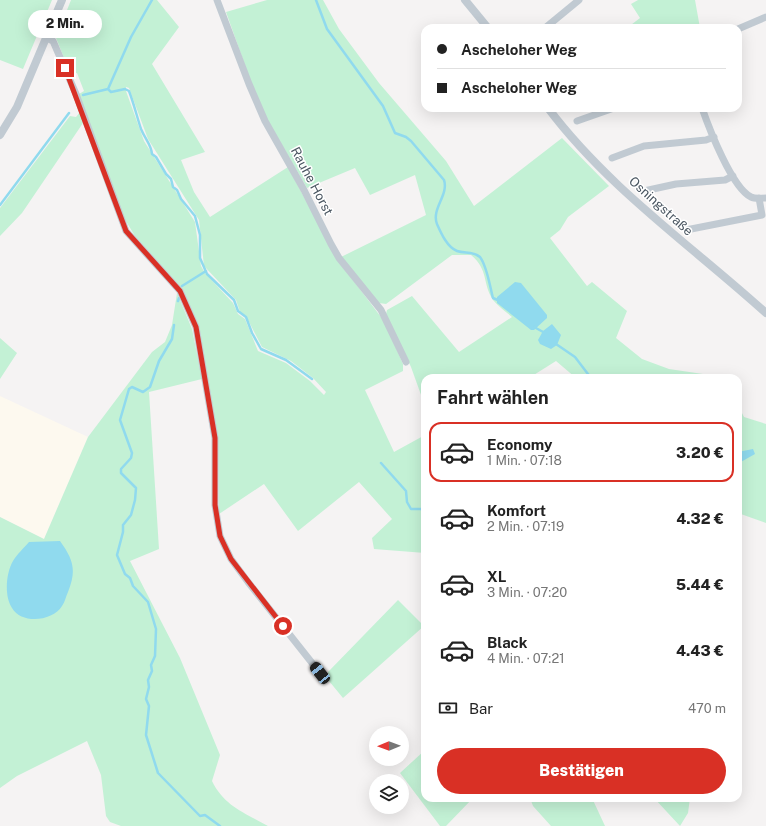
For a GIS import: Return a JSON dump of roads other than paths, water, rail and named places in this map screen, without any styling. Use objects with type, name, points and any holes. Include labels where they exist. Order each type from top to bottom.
[{"type":"street","points":[[0,135],[18,107],[62,0]]},
{"type":"street","name":"Rauhe Horst","points":[[217,0],[249,84],[266,122],[304,190],[339,258],[381,310],[406,362]]},
{"type":"street","points":[[465,0],[485,24]]},
{"type":"street","points":[[550,24],[578,0]]},
{"type":"street","points":[[742,27],[766,17]]},
{"type":"street","points":[[47,38],[53,41],[76,94],[126,231],[180,291],[196,327],[215,438],[215,505],[220,536],[231,559],[320,673]]},
{"type":"street","name":"Osningstraße","points":[[551,112],[588,155],[621,186],[766,313]]},
{"type":"street","points":[[577,121],[603,112]]},
{"type":"street","points":[[686,230],[762,215],[762,198],[750,196],[743,190],[733,176],[704,112]]},
{"type":"street","points":[[612,158],[644,146],[706,140],[714,137]]},
{"type":"street","points":[[644,191],[676,184],[725,180],[733,176]]},
{"type":"water","points":[[515,282],[521,283],[547,315],[547,318],[534,330],[531,330],[497,303],[497,297]]},
{"type":"water","points":[[552,324],[561,335],[557,345],[551,349],[540,344],[538,340],[543,331]]},
{"type":"water","points":[[753,449],[755,454],[742,461],[742,451]]},
{"type":"water","points":[[60,541],[71,559],[73,571],[71,584],[64,603],[58,611],[45,618],[30,619],[23,617],[12,608],[9,603],[7,578],[13,561],[29,542]]},
{"type":"waterway","points":[[152,0],[131,37],[108,89],[111,92],[125,89],[129,91],[141,129],[149,144],[152,154],[156,157],[166,174],[171,179],[173,187],[177,190],[181,199],[195,216],[200,235],[200,258],[207,274],[234,300],[238,311],[246,317],[252,333],[261,349],[286,360],[312,379]]},
{"type":"waterway","points":[[316,0],[327,29],[383,106],[395,133],[406,137],[411,141],[444,180],[444,191],[436,213],[437,224],[445,239],[453,249],[460,252],[471,253],[480,257],[486,271],[493,298],[500,301]]},
{"type":"waterway","points":[[83,95],[108,89]]},
{"type":"waterway","points":[[0,205],[69,113]]},
{"type":"waterway","points":[[182,286],[206,271]]},
{"type":"waterway","points":[[174,325],[172,339],[159,361],[150,387],[143,392],[132,387],[129,389],[120,420],[132,453],[131,458],[121,469],[121,473],[136,488],[135,500],[131,515],[123,525],[123,532],[117,555],[125,574],[130,578],[133,586],[148,602],[156,629],[155,656],[151,665],[152,671],[148,680],[149,687],[146,699],[149,706],[146,735],[158,773],[200,816],[205,815],[220,826]]},
{"type":"waterway","points":[[534,327],[545,333]]},
{"type":"waterway","points":[[556,344],[575,357],[588,374]]},
{"type":"waterway","points":[[381,463],[406,491],[407,502],[411,509],[421,509]]}]
